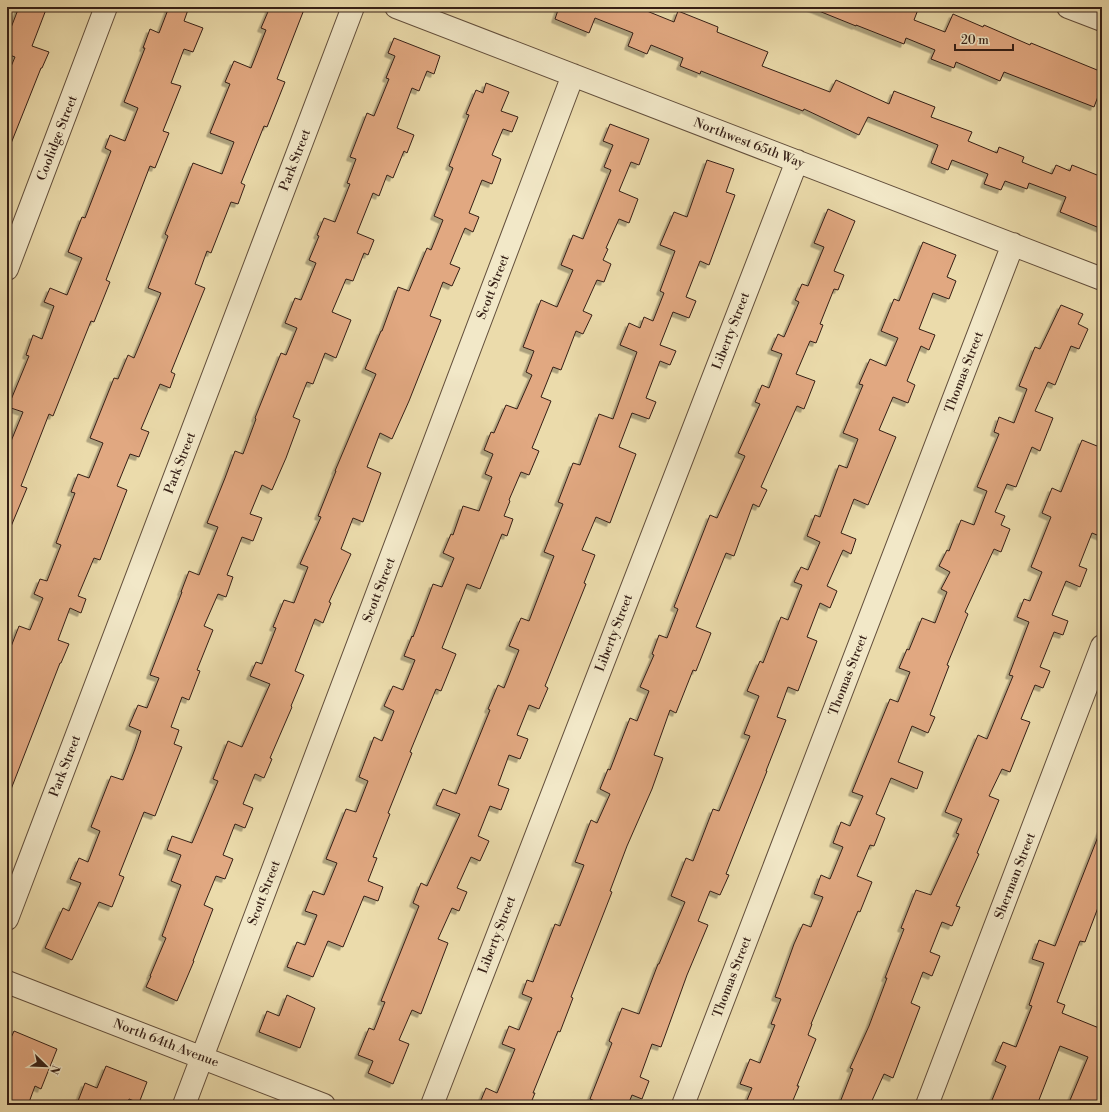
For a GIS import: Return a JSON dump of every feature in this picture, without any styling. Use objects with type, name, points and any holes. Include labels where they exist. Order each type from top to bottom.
[{"type":"street","name":"Coolidge Street","points":[[7,269],[106,7]]},
{"type":"street","name":"Park Street","points":[[7,920],[353,7]]},
{"type":"street","name":"Northwest 65th Way","points":[[396,7],[1013,244],[1102,280]]},
{"type":"street","points":[[1068,7],[1099,15]]},
{"type":"street","name":"Scott Street","points":[[184,1105],[573,75]]},
{"type":"street","name":"Liberty Street","points":[[432,1105],[797,161]]},
{"type":"street","name":"Thomas Street","points":[[683,1105],[1013,244]]},
{"type":"street","name":"Sherman Street","points":[[927,1105],[1102,646]]},
{"type":"street","name":"North 64th Avenue","points":[[7,982],[324,1105]]},
{"type":"building","points":[[19,7],[47,7],[32,46],[49,52],[41,68],[8,151],[7,76],[15,57],[7,54],[7,38]]},
{"type":"building","points":[[169,7],[189,7],[184,21],[203,28],[193,52],[184,49],[171,83],[181,86],[163,131],[169,133],[155,168],[150,166],[106,280],[110,282],[94,322],[91,321],[53,416],[49,414],[21,486],[27,488],[7,536],[7,451],[23,412],[8,407],[29,356],[26,355],[33,335],[42,339],[54,306],[44,302],[50,288],[67,295],[82,258],[68,252],[82,217],[85,218],[111,151],[105,148],[110,135],[125,141],[138,108],[124,102],[145,48],[143,48],[150,29],[159,33]]},
{"type":"building","points":[[270,7],[305,7],[277,79],[285,82],[267,127],[264,126],[241,183],[245,185],[238,204],[231,202],[211,253],[207,251],[195,284],[205,288],[171,372],[175,374],[170,388],[160,384],[141,429],[149,432],[139,457],[130,454],[117,486],[127,490],[100,560],[94,558],[78,596],[86,599],[81,613],[70,608],[58,640],[69,644],[60,663],[7,797],[7,657],[19,626],[30,630],[43,598],[34,594],[40,579],[47,581],[61,545],[56,543],[75,493],[71,492],[78,474],[89,478],[103,443],[90,438],[114,378],[118,379],[128,355],[134,358],[161,293],[148,288],[168,236],[165,234],[193,163],[222,174],[234,142],[210,133],[230,84],[225,82],[234,61],[251,68],[266,30],[261,28]]},
{"type":"building","points":[[559,7],[637,7],[674,22],[678,11],[718,27],[717,32],[768,52],[762,66],[830,92],[836,80],[889,104],[894,91],[935,107],[931,117],[972,132],[968,141],[997,153],[999,147],[1024,157],[1022,162],[1052,174],[1056,165],[1070,171],[1072,165],[1102,177],[1102,229],[1060,212],[1066,197],[1029,183],[1027,189],[1005,181],[1001,190],[984,184],[988,174],[952,160],[948,170],[931,163],[938,145],[868,117],[859,135],[804,109],[803,111],[701,71],[700,74],[680,66],[683,58],[651,45],[647,54],[628,46],[633,33],[595,18],[589,33],[555,19]]},
{"type":"building","points":[[809,7],[919,7],[914,20],[945,32],[953,14],[983,27],[984,25],[1030,45],[1031,43],[1102,72],[1102,86],[1094,107],[1004,72],[1000,81],[956,62],[954,68],[931,59],[935,50],[906,38],[904,44]]},
{"type":"building","points":[[394,38],[440,56],[434,74],[427,71],[419,91],[412,88],[397,128],[414,135],[407,153],[404,151],[393,178],[387,175],[379,196],[373,193],[357,233],[374,240],[368,255],[364,253],[353,281],[346,279],[332,312],[351,320],[336,358],[325,353],[313,384],[307,382],[293,417],[300,420],[286,458],[272,490],[262,485],[250,514],[262,518],[253,541],[242,537],[227,575],[233,577],[226,597],[218,594],[204,626],[213,630],[197,670],[200,671],[189,700],[182,697],[171,727],[179,730],[174,744],[182,747],[155,816],[144,812],[119,875],[124,877],[112,907],[99,902],[72,960],[45,948],[63,908],[69,911],[81,883],[70,879],[79,858],[88,862],[100,831],[91,827],[111,776],[123,780],[135,749],[141,731],[129,726],[138,705],[147,708],[159,678],[150,675],[189,571],[199,575],[218,527],[207,523],[235,451],[243,454],[256,419],[255,418],[281,353],[286,355],[297,328],[285,323],[295,298],[301,300],[316,263],[309,260],[319,236],[317,235],[324,218],[335,222],[350,184],[347,183],[356,159],[350,157],[367,113],[374,116],[389,79],[386,78],[395,56],[388,53]]},
{"type":"building","points":[[486,83],[509,92],[501,111],[518,117],[512,132],[503,129],[492,155],[501,159],[492,184],[482,180],[469,213],[479,217],[473,232],[465,228],[450,264],[460,268],[452,286],[443,282],[430,316],[441,320],[409,401],[392,439],[380,433],[367,467],[381,473],[363,522],[353,518],[341,549],[351,554],[329,602],[331,603],[323,623],[315,619],[295,671],[304,675],[270,758],[272,759],[264,778],[255,774],[243,804],[253,808],[245,828],[235,824],[223,855],[233,859],[225,879],[216,876],[204,905],[213,909],[194,961],[177,1001],[146,987],[166,938],[162,936],[181,885],[171,881],[181,855],[167,850],[172,836],[192,843],[218,781],[213,779],[228,741],[242,747],[270,684],[250,676],[256,662],[262,664],[276,628],[273,627],[284,600],[294,603],[308,567],[300,564],[321,517],[318,516],[335,471],[376,374],[365,369],[382,331],[398,287],[409,291],[427,248],[431,250],[443,220],[434,216],[453,168],[449,166],[469,115],[466,114],[476,90],[483,93]]},
{"type":"building","points":[[610,124],[649,139],[639,165],[631,162],[619,191],[638,199],[629,223],[619,219],[606,248],[608,249],[603,260],[611,264],[604,282],[597,280],[583,311],[592,315],[583,334],[576,331],[561,370],[553,367],[541,397],[551,401],[532,448],[539,451],[529,475],[521,472],[509,500],[510,501],[504,516],[513,519],[507,536],[502,534],[480,589],[467,584],[442,648],[456,654],[441,691],[436,689],[410,752],[412,753],[388,813],[390,814],[373,857],[377,858],[368,881],[383,887],[378,901],[364,896],[343,947],[328,941],[313,977],[287,967],[297,942],[305,945],[317,915],[305,911],[313,891],[324,895],[337,863],[326,859],[346,809],[356,812],[368,781],[359,777],[374,737],[382,741],[394,711],[384,706],[393,686],[403,690],[415,660],[404,656],[412,636],[413,637],[433,584],[442,587],[454,558],[443,553],[451,534],[453,535],[463,506],[479,511],[492,477],[485,474],[493,454],[484,450],[491,432],[494,433],[506,405],[517,409],[532,375],[526,372],[534,351],[523,347],[541,300],[557,307],[573,270],[561,265],[573,235],[583,239],[611,170],[604,167],[613,145],[603,141]]},
{"type":"building","points":[[707,160],[734,169],[726,192],[735,195],[709,265],[700,261],[686,297],[696,301],[689,318],[673,312],[660,345],[676,351],[670,365],[660,361],[646,398],[656,402],[649,419],[632,413],[619,447],[636,454],[610,523],[596,517],[582,550],[595,555],[584,583],[586,584],[545,686],[548,688],[539,709],[529,705],[517,735],[528,739],[520,759],[509,755],[498,785],[509,789],[501,810],[490,806],[478,836],[489,841],[480,861],[471,857],[457,888],[467,892],[459,911],[452,908],[438,939],[448,943],[421,1014],[412,1010],[399,1040],[409,1044],[393,1084],[368,1073],[373,1061],[358,1055],[369,1028],[374,1030],[385,1002],[381,1001],[419,906],[413,903],[421,883],[427,886],[460,814],[436,805],[443,789],[456,794],[490,710],[488,709],[498,685],[504,688],[519,650],[509,646],[521,618],[529,621],[554,556],[544,552],[563,504],[558,502],[573,463],[580,465],[599,414],[613,419],[637,352],[620,345],[629,323],[640,328],[644,317],[653,321],[664,293],[660,291],[675,251],[660,245],[674,212],[687,217]]},
{"type":"building","points":[[828,209],[855,221],[834,271],[844,275],[838,290],[834,289],[820,324],[823,325],[816,343],[810,341],[796,374],[815,381],[804,409],[797,406],[761,487],[767,490],[759,507],[753,504],[734,556],[726,553],[696,627],[711,633],[696,671],[693,670],[676,713],[670,710],[654,755],[663,758],[652,789],[627,846],[610,891],[612,892],[571,997],[573,998],[560,1032],[558,1031],[533,1093],[535,1093],[530,1105],[479,1105],[486,1088],[497,1093],[515,1049],[502,1044],[509,1026],[519,1030],[532,998],[522,994],[527,980],[533,982],[555,924],[560,926],[584,865],[575,862],[591,820],[597,823],[610,794],[600,789],[608,769],[610,770],[630,718],[637,721],[649,691],[640,687],[654,655],[652,654],[659,635],[667,638],[678,609],[674,607],[710,515],[717,518],[745,456],[738,453],[760,404],[755,402],[762,385],[769,388],[782,354],[771,350],[778,334],[784,337],[799,302],[795,300],[802,284],[808,286],[824,247],[814,243]]},
{"type":"building","points":[[923,242],[956,255],[947,277],[956,281],[949,299],[933,293],[919,329],[935,335],[929,350],[921,346],[907,381],[915,385],[908,403],[893,397],[879,430],[896,437],[868,505],[854,499],[841,533],[856,539],[851,554],[843,550],[827,586],[837,591],[830,608],[820,603],[807,637],[817,641],[798,691],[788,687],[777,717],[786,720],[726,874],[729,875],[720,895],[710,891],[698,921],[708,925],[687,975],[661,1047],[652,1044],[640,1077],[649,1081],[642,1099],[632,1095],[628,1105],[605,1105],[590,1099],[612,1043],[609,1041],[622,1008],[639,1014],[658,964],[685,902],[671,896],[686,858],[693,861],[713,809],[719,811],[750,736],[744,734],[759,696],[747,691],[760,661],[763,663],[781,617],[788,620],[802,585],[794,582],[801,567],[808,570],[820,542],[807,536],[815,515],[820,517],[839,465],[847,468],[858,439],[843,433],[863,385],[859,384],[870,359],[886,366],[898,338],[881,331],[894,299],[899,301]]},
{"type":"building","points":[[1061,305],[1083,314],[1078,324],[1088,329],[1079,349],[1071,346],[1055,385],[1048,382],[1035,411],[1053,418],[1040,451],[1032,447],[1016,487],[1007,484],[995,512],[1005,516],[1001,525],[1010,529],[1001,552],[994,549],[965,612],[968,614],[947,665],[949,666],[930,715],[935,717],[928,733],[912,726],[898,762],[923,772],[917,789],[891,778],[876,814],[885,818],[874,846],[870,845],[857,876],[872,882],[860,912],[858,911],[811,1024],[808,1035],[816,1039],[791,1105],[745,1105],[752,1088],[740,1084],[750,1059],[760,1063],[775,1025],[771,1024],[781,999],[775,997],[794,944],[803,924],[811,927],[823,897],[814,894],[821,875],[830,879],[843,847],[833,843],[841,822],[850,826],[863,796],[852,792],[890,699],[898,702],[910,672],[899,668],[907,649],[909,650],[922,618],[935,623],[947,592],[941,589],[950,572],[939,566],[947,550],[949,551],[961,520],[974,525],[987,491],[977,487],[999,434],[994,432],[999,417],[1014,423],[1027,389],[1019,386],[1035,347],[1040,349]]},
{"type":"building","points":[[1082,440],[1102,448],[1102,537],[1092,533],[1079,566],[1087,569],[1080,587],[1066,581],[1052,615],[1068,621],[1063,635],[1054,632],[1040,667],[1050,671],[1043,688],[1035,685],[1021,719],[1030,722],[1010,772],[1002,769],[989,796],[999,800],[977,853],[979,854],[956,906],[960,907],[952,926],[942,922],[930,952],[940,956],[932,976],[923,972],[911,1003],[920,1007],[893,1078],[884,1074],[870,1105],[839,1105],[853,1069],[850,1068],[869,1026],[887,978],[885,978],[904,929],[901,928],[916,890],[931,895],[959,834],[956,833],[962,819],[945,812],[978,735],[987,739],[1013,676],[1009,675],[1029,622],[1017,617],[1024,599],[1030,601],[1042,572],[1031,567],[1051,517],[1042,513],[1052,488],[1061,492]]},
{"type":"building","points":[[1101,829],[1102,897],[1085,942],[1080,941],[1057,1002],[1065,1005],[1062,1013],[1099,1028],[1102,1023],[1102,1105],[1068,1105],[1088,1057],[1060,1046],[1037,1105],[990,1105],[1006,1066],[995,1061],[1003,1042],[1016,1047],[1032,1006],[1029,1005],[1044,963],[1032,959],[1039,940],[1055,946]]},
{"type":"building","points":[[287,995],[315,1008],[300,1048],[259,1032],[267,1011],[279,1016]]},
{"type":"building","points":[[14,1031],[57,1049],[41,1089],[35,1086],[28,1105],[7,1105],[7,1047]]},
{"type":"building","points":[[106,1066],[147,1082],[139,1103],[129,1099],[127,1105],[88,1105],[78,1101],[85,1083],[97,1088]]}]
